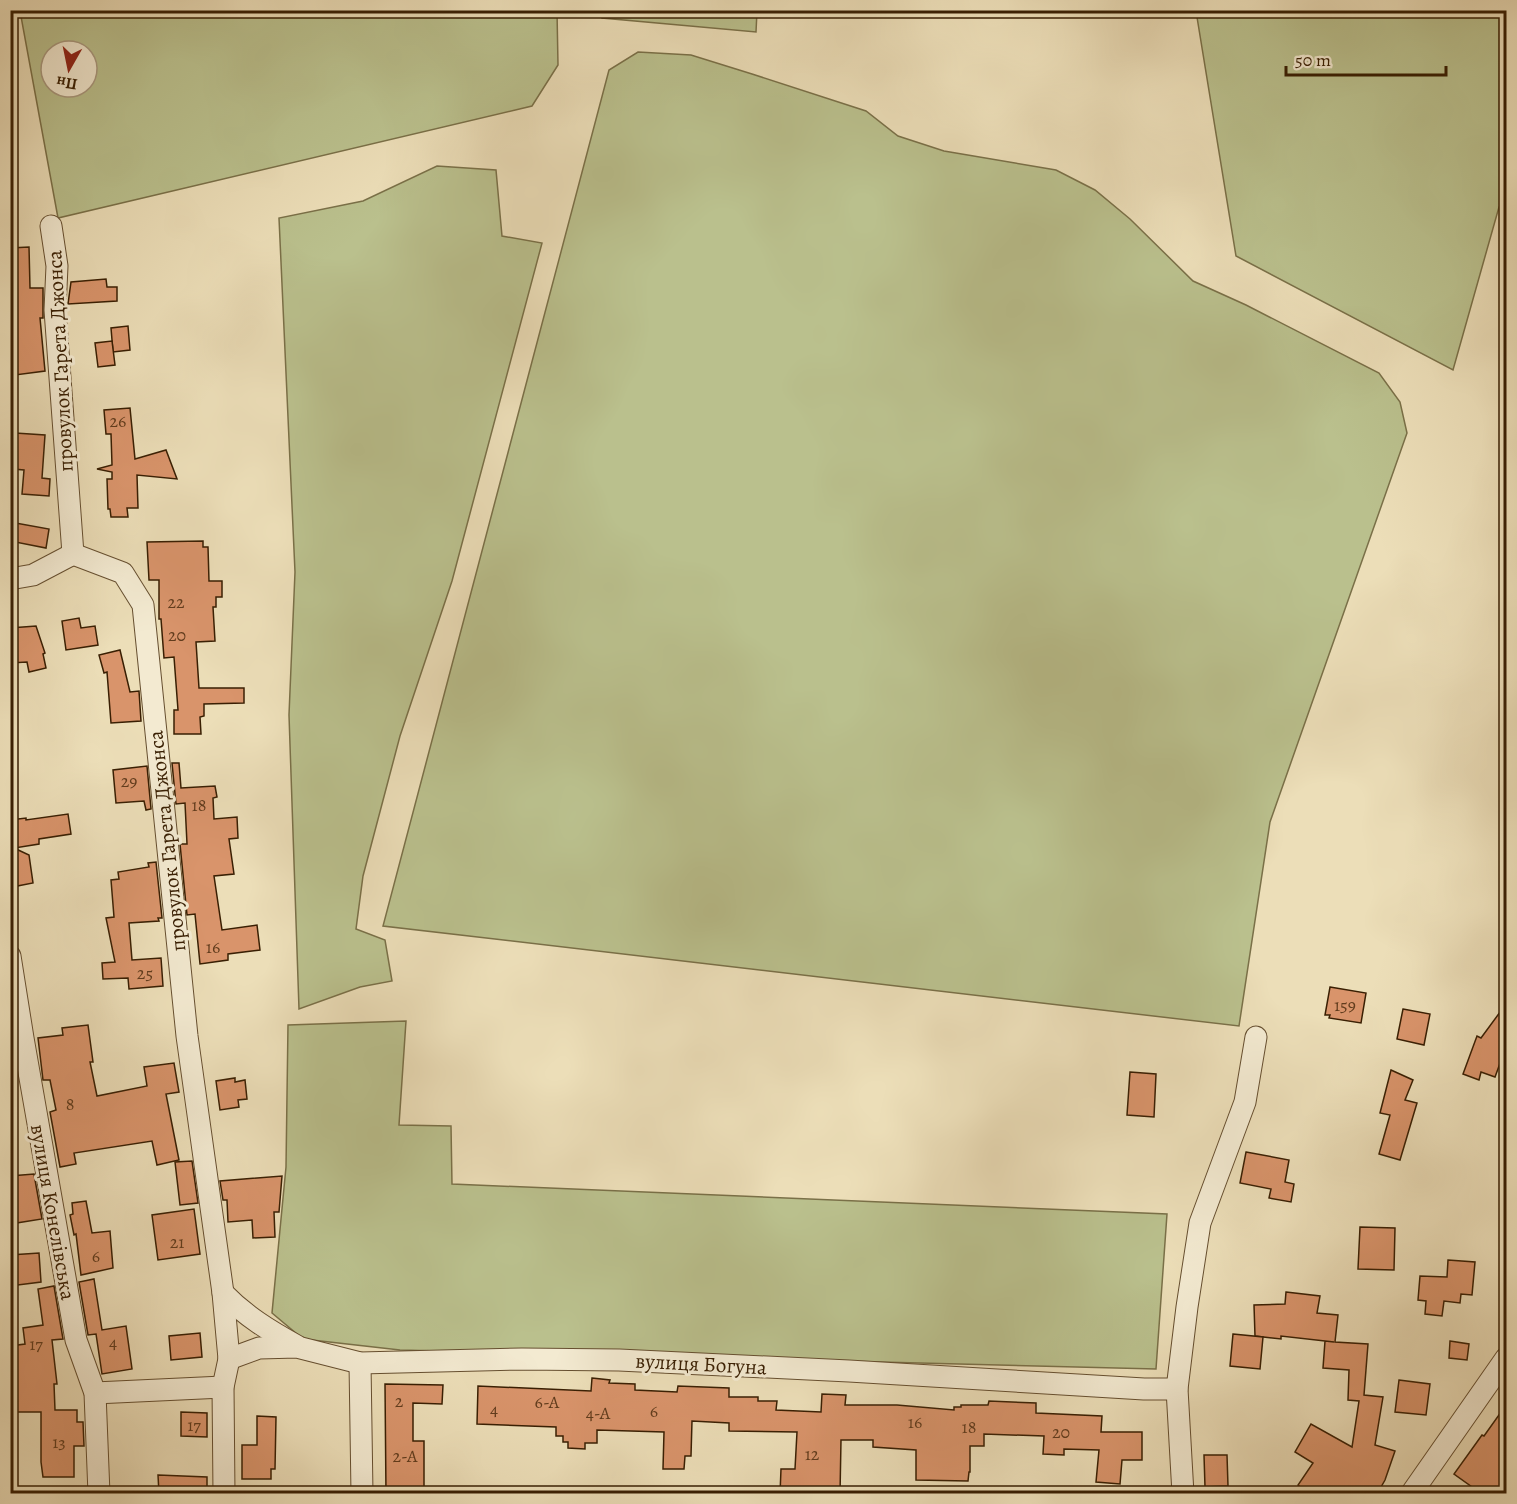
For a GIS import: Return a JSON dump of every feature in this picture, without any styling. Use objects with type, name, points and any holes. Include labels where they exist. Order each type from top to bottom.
[{"type":"street","name":"провулок Гарета Джонса","points":[[51,226],[57,267],[55,310],[73,554],[123,573],[143,605],[187,1036],[223,1293],[229,1359],[223,1387],[224,1494]]},
{"type":"street","points":[[10,579],[33,575],[73,554]]},
{"type":"street","name":"вулиця Конелівська","points":[[10,956],[76,1340],[95,1393],[99,1494]]},
{"type":"street","points":[[1183,1494],[1177,1389],[1200,1222],[1245,1102],[1256,1037]]},
{"type":"street","points":[[223,1293],[246,1315],[297,1347]]},
{"type":"street","name":"вулиця Богуна","points":[[229,1359],[259,1348],[297,1347],[360,1363],[522,1359],[619,1360],[1177,1389]]},
{"type":"street","points":[[1411,1494],[1506,1358]]},
{"type":"street","points":[[360,1363],[362,1494]]},
{"type":"street","points":[[95,1393],[223,1387]]},
{"type":"green space","points":[[20,11],[557,11],[558,65],[532,106],[58,218]]},
{"type":"green space","points":[[602,11],[757,11],[756,32],[602,18]]},
{"type":"green space","points":[[1196,11],[1506,11],[1506,208],[1499,207],[1453,370],[1236,256]]},
{"type":"green space","points":[[638,52],[691,55],[752,74],[866,111],[898,136],[944,151],[1056,170],[1095,190],[1130,219],[1193,281],[1246,305],[1379,373],[1400,402],[1407,433],[1270,822],[1239,1026],[383,926],[609,70]]},
{"type":"green space","points":[[437,166],[496,170],[502,236],[542,243],[452,581],[400,736],[363,876],[356,929],[385,940],[392,981],[360,987],[299,1009],[289,715],[295,572],[279,218],[363,201]]},
{"type":"green space","points":[[406,1021],[399,1125],[451,1126],[452,1184],[1167,1214],[1156,1369],[400,1350],[303,1339],[272,1313],[286,1167],[288,1025]]},
{"type":"building","points":[[29,247],[30,288],[43,288],[43,318],[40,318],[45,371],[15,375],[10,248]]},
{"type":"building","points":[[106,279],[107,287],[117,287],[117,301],[68,304],[71,282]]},
{"type":"building","points":[[128,326],[130,350],[113,352],[111,328]]},
{"type":"building","points":[[112,341],[115,365],[98,367],[95,343]]},
{"type":"building","points":[[130,408],[135,459],[166,450],[177,479],[137,475],[138,508],[127,508],[128,517],[111,517],[110,509],[108,509],[107,479],[112,479],[112,472],[97,469],[112,465],[111,434],[106,434],[104,410]]},
{"type":"building","points":[[15,433],[45,435],[42,478],[50,479],[49,496],[22,494],[24,470],[13,469]]},
{"type":"building","points":[[10,522],[49,529],[46,548],[10,541]]},
{"type":"building","points":[[203,541],[203,547],[208,547],[209,581],[222,581],[222,597],[216,597],[216,607],[213,607],[215,641],[196,642],[199,688],[244,688],[244,703],[204,704],[204,716],[200,717],[201,734],[174,734],[174,710],[178,710],[174,657],[164,658],[161,619],[159,619],[159,580],[149,580],[147,542]]},
{"type":"building","points":[[79,618],[81,628],[95,626],[98,645],[66,650],[62,621]]},
{"type":"building","points":[[36,626],[45,653],[43,654],[46,668],[29,672],[27,662],[10,663],[10,628]]},
{"type":"building","points":[[120,650],[130,692],[139,691],[141,721],[111,723],[107,672],[104,673],[99,655]]},
{"type":"building","points":[[172,763],[179,763],[181,788],[215,786],[217,797],[213,798],[214,819],[237,817],[238,838],[229,839],[234,874],[214,876],[222,930],[257,925],[260,950],[228,954],[228,960],[200,964],[195,914],[187,915],[180,844],[187,844],[185,803],[176,804]]},
{"type":"building","points":[[147,766],[151,809],[146,810],[144,801],[116,803],[113,770]]},
{"type":"building","points":[[68,814],[71,834],[39,839],[39,844],[14,848],[29,855],[33,883],[12,887],[10,820]]},
{"type":"building","points":[[156,862],[162,918],[158,918],[159,921],[129,923],[132,960],[161,958],[163,986],[129,989],[128,978],[103,979],[102,963],[115,962],[106,918],[114,917],[111,880],[119,879],[118,872],[149,867],[148,863]]},
{"type":"building","points":[[1330,987],[1366,993],[1361,1023],[1329,1018],[1330,1015],[1325,1015]]},
{"type":"building","points":[[1506,1004],[1506,1047],[1495,1077],[1481,1072],[1479,1080],[1463,1074],[1477,1036],[1481,1038]]},
{"type":"building","points":[[1403,1009],[1430,1014],[1424,1045],[1397,1039]]},
{"type":"building","points":[[88,1025],[93,1062],[90,1062],[97,1096],[147,1086],[144,1067],[174,1063],[179,1092],[166,1094],[179,1160],[157,1165],[152,1141],[74,1153],[76,1164],[60,1167],[50,1112],[56,1110],[50,1080],[43,1080],[38,1038],[63,1035],[62,1028]]},
{"type":"building","points":[[1391,1070],[1413,1080],[1405,1100],[1417,1103],[1400,1160],[1379,1154],[1390,1115],[1380,1113]]},
{"type":"building","points":[[1130,1072],[1156,1074],[1154,1117],[1127,1115]]},
{"type":"building","points":[[235,1078],[235,1082],[245,1080],[247,1099],[238,1100],[239,1107],[220,1110],[216,1081]]},
{"type":"building","points":[[1246,1152],[1289,1160],[1285,1182],[1294,1184],[1291,1202],[1269,1198],[1271,1189],[1240,1183]]},
{"type":"building","points":[[192,1161],[198,1203],[180,1205],[175,1162]]},
{"type":"building","points":[[34,1174],[42,1219],[10,1224],[10,1176]]},
{"type":"building","points":[[282,1176],[279,1212],[274,1212],[275,1237],[253,1238],[252,1220],[228,1222],[227,1200],[223,1200],[220,1181]]},
{"type":"building","points":[[86,1201],[92,1233],[110,1231],[113,1268],[81,1275],[76,1234],[74,1235],[70,1215],[73,1214],[72,1203]]},
{"type":"building","points":[[194,1209],[200,1254],[158,1260],[152,1215]]},
{"type":"building","points":[[1360,1227],[1395,1228],[1394,1270],[1358,1269]]},
{"type":"building","points":[[39,1253],[41,1282],[10,1286],[10,1255]]},
{"type":"building","points":[[1448,1260],[1475,1262],[1472,1295],[1461,1294],[1460,1303],[1444,1301],[1442,1316],[1425,1314],[1426,1301],[1418,1300],[1420,1276],[1447,1277]]},
{"type":"building","points":[[94,1279],[102,1330],[126,1326],[132,1369],[102,1374],[96,1334],[88,1335],[79,1282]]},
{"type":"building","points":[[54,1286],[63,1339],[52,1340],[57,1384],[54,1384],[55,1410],[77,1410],[77,1422],[83,1422],[84,1446],[74,1446],[74,1477],[43,1477],[41,1412],[10,1412],[10,1346],[25,1344],[23,1328],[43,1325],[38,1289]]},
{"type":"building","points":[[1286,1292],[1320,1296],[1317,1313],[1338,1315],[1335,1342],[1368,1344],[1364,1395],[1383,1397],[1375,1445],[1395,1451],[1385,1480],[1377,1494],[1309,1494],[1298,1485],[1313,1463],[1295,1452],[1311,1424],[1352,1447],[1359,1401],[1348,1400],[1349,1370],[1323,1368],[1325,1341],[1334,1342],[1281,1336],[1281,1339],[1255,1336],[1254,1305],[1285,1304]]},
{"type":"building","points":[[200,1333],[202,1357],[171,1360],[169,1336]]},
{"type":"building","points":[[1233,1334],[1263,1337],[1260,1369],[1230,1366]]},
{"type":"building","points":[[1450,1341],[1469,1344],[1467,1360],[1449,1358]]},
{"type":"building","points":[[592,1378],[610,1380],[609,1383],[635,1384],[635,1390],[677,1392],[678,1386],[729,1388],[729,1397],[758,1397],[758,1401],[777,1401],[776,1410],[821,1412],[822,1394],[846,1395],[845,1405],[897,1405],[954,1410],[954,1407],[961,1407],[961,1405],[988,1405],[989,1401],[1036,1403],[1036,1413],[1102,1416],[1101,1432],[1142,1432],[1142,1460],[1122,1460],[1120,1484],[1096,1482],[1099,1450],[1064,1449],[1064,1455],[1043,1454],[1044,1436],[984,1434],[984,1446],[970,1446],[968,1481],[916,1480],[916,1450],[873,1447],[873,1440],[841,1440],[840,1494],[780,1494],[781,1469],[795,1469],[797,1432],[729,1431],[729,1423],[692,1421],[691,1456],[685,1456],[684,1469],[663,1469],[664,1432],[597,1430],[597,1443],[585,1443],[585,1449],[568,1448],[568,1442],[563,1442],[563,1436],[556,1436],[556,1427],[477,1424],[478,1386],[591,1391]]},
{"type":"building","points":[[1399,1380],[1430,1384],[1426,1415],[1395,1412]]},
{"type":"building","points":[[385,1384],[443,1385],[442,1404],[413,1403],[413,1441],[424,1441],[424,1490],[408,1490],[408,1494],[386,1494]]},
{"type":"building","points":[[1506,1405],[1506,1494],[1482,1494],[1454,1474]]},
{"type":"building","points":[[181,1412],[207,1413],[207,1437],[181,1436]]},
{"type":"building","points":[[257,1416],[276,1417],[275,1469],[271,1469],[271,1479],[242,1479],[242,1445],[257,1445]]},
{"type":"building","points":[[1204,1455],[1227,1455],[1228,1486],[1205,1487]]},
{"type":"building","points":[[158,1475],[207,1477],[207,1494],[159,1494]]}]
